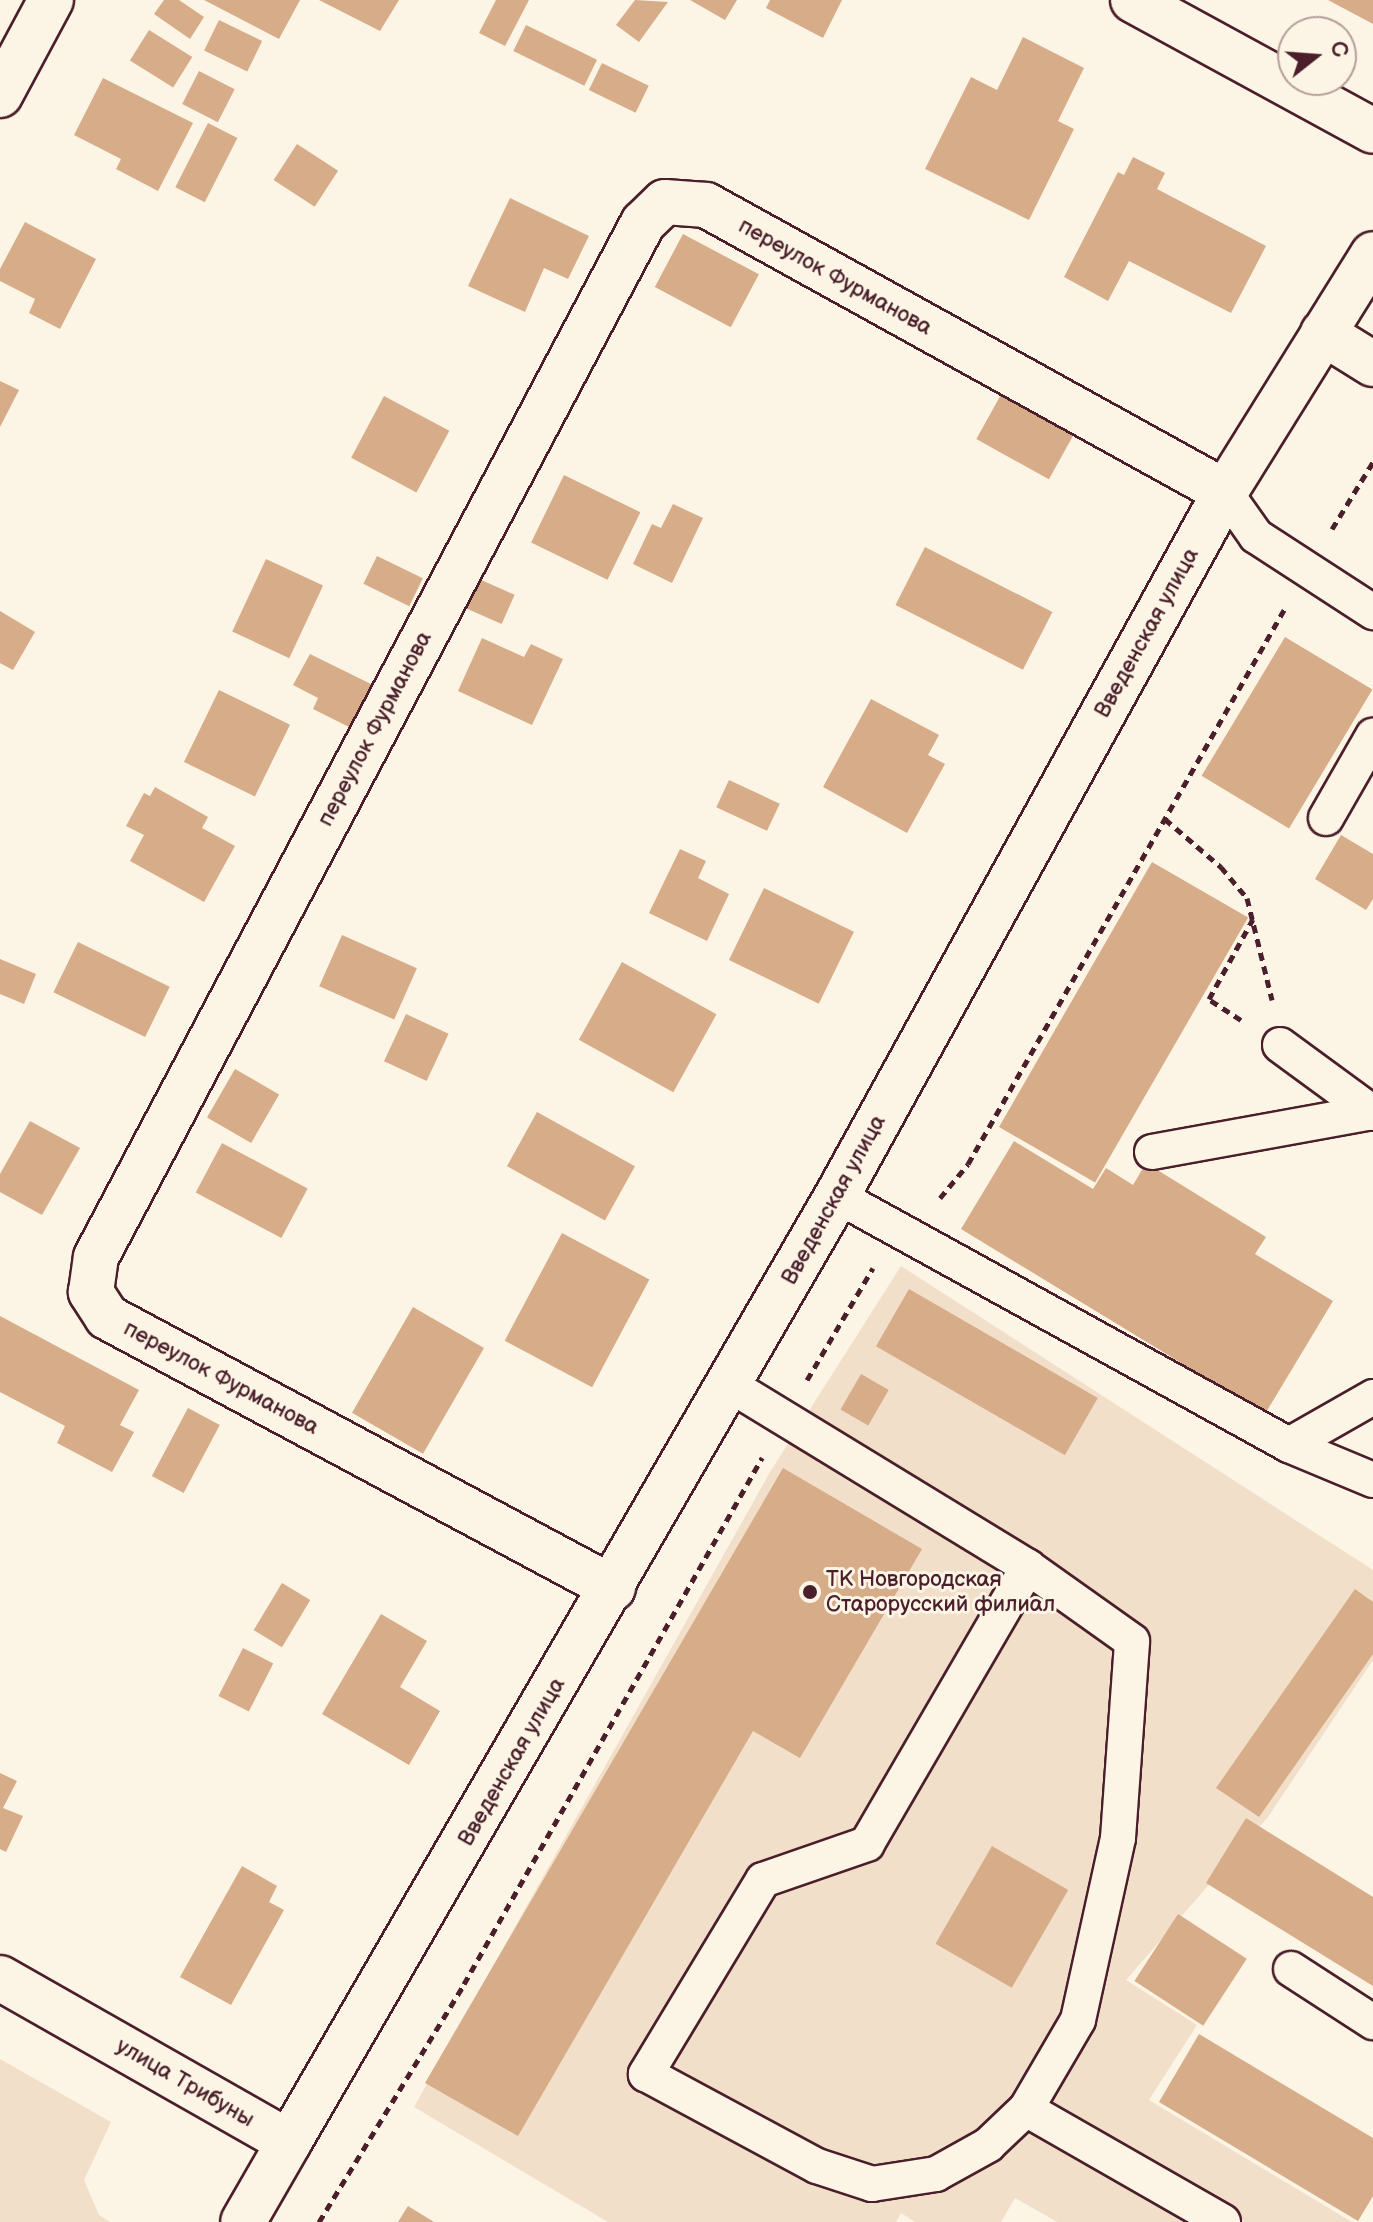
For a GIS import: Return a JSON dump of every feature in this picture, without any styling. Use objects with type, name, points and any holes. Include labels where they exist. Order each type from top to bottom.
[{"type":"street","points":[[0,95],[51,0]]},
{"type":"street","points":[[1159,6],[1373,131]]},
{"type":"street","name":"переулок Фурманова","points":[[613,1588],[107,1317],[91,1292],[96,1257],[643,223],[665,202],[706,205],[1225,492]]},
{"type":"street","name":"Введенская улица","points":[[289,2142],[730,1385],[1225,492],[1373,254]]},
{"type":"street","points":[[1323,333],[1373,364]]},
{"type":"street","name":"улица Трибуны","points":[[0,1978],[289,2142]]},
{"type":"street","points":[[243,2222],[289,2142]]},
{"type":"lane","points":[[1225,492],[1256,536],[1373,612]]},
{"type":"lane","points":[[1326,818],[1373,736]]},
{"type":"lane","points":[[1280,1045],[1372,1112]]},
{"type":"lane","points":[[1152,1152],[1372,1112]]},
{"type":"lane","points":[[837,1196],[906,1239],[1289,1445],[1373,1480]]},
{"type":"lane","points":[[730,1385],[1028,1567],[1132,1641],[1118,1838],[1078,2020],[1026,2109],[988,2145],[936,2174],[872,2184],[817,2166],[646,2074],[763,1880],[867,1844],[1028,1567]]},
{"type":"lane","points":[[1289,1445],[1373,1397]]},
{"type":"lane","points":[[1291,1969],[1373,2022]]},
{"type":"lane","points":[[1026,2109],[1223,2222]]},
{"type":"path","points":[[800,1394],[879,1257],[906,1239],[968,1164],[1308,569],[1373,462]]},
{"type":"path","points":[[1165,819],[1221,867],[1247,898],[1254,918],[1280,1045]]},
{"type":"path","points":[[1254,918],[1209,999],[1280,1045]]},
{"type":"path","points":[[319,2222],[464,1984],[768,1449]]},
{"type":"shaded area","points":[[901,1266],[1373,1570],[1373,1660],[1268,1817],[1126,1980],[1197,2025],[1149,2100],[1352,2222],[1057,2222],[1015,2198],[1001,2222],[915,2222],[901,2213],[896,2222],[608,2222],[414,2107],[770,1472]]},
{"type":"shaded area","points":[[0,2059],[111,2122],[84,2180],[99,2215],[110,2222],[0,2222]]},
{"type":"building","points":[[164,0],[179,0],[204,17],[190,39],[154,14]]},
{"type":"building","points":[[204,0],[300,0],[279,39]]},
{"type":"building","points":[[319,0],[399,0],[380,31]]},
{"type":"building","points":[[496,0],[529,0],[505,46],[479,33]]},
{"type":"building","points":[[635,0],[668,2],[639,42],[616,25]]},
{"type":"building","points":[[690,0],[737,0],[725,20]]},
{"type":"building","points":[[770,0],[842,0],[823,38],[766,8]]},
{"type":"building","points":[[1328,0],[1373,0],[1373,24]]},
{"type":"building","points":[[219,20],[262,41],[247,72],[204,51]]},
{"type":"building","points":[[526,25],[597,60],[584,86],[513,51]]},
{"type":"building","points":[[149,30],[192,57],[173,88],[130,61]]},
{"type":"building","points":[[1023,37],[1084,68],[1058,121],[1074,129],[1029,220],[925,169],[971,77],[997,90]]},
{"type":"building","points":[[602,63],[649,86],[636,113],[589,90]]},
{"type":"building","points":[[199,71],[235,89],[218,122],[182,104]]},
{"type":"building","points":[[103,78],[193,123],[158,191],[116,169],[121,159],[74,135]]},
{"type":"building","points":[[208,123],[237,138],[205,202],[175,187]]},
{"type":"building","points":[[297,144],[338,171],[315,207],[274,180]]},
{"type":"building","points":[[1133,157],[1165,173],[1157,189],[1266,246],[1231,313],[1129,261],[1108,301],[1064,277],[1118,172],[1124,175]]},
{"type":"building","points":[[510,198],[589,236],[568,279],[544,268],[525,312],[468,286]]},
{"type":"building","points":[[25,222],[96,259],[60,329],[29,313],[35,299],[0,281],[0,269]]},
{"type":"building","points":[[683,234],[759,274],[731,327],[655,287]]},
{"type":"building","points":[[0,381],[19,390],[0,427]]},
{"type":"building","points":[[1003,391],[1076,431],[1049,479],[976,439]]},
{"type":"building","points":[[384,396],[449,431],[416,493],[351,458]]},
{"type":"building","points":[[564,475],[640,512],[608,580],[531,542]]},
{"type":"building","points":[[673,504],[703,518],[672,583],[633,564],[652,524],[661,528]]},
{"type":"building","points":[[925,547],[1052,612],[1023,670],[895,605]]},
{"type":"building","points":[[377,556],[423,578],[409,606],[363,584]]},
{"type":"building","points":[[266,559],[323,586],[289,658],[232,632]]},
{"type":"building","points":[[479,579],[515,595],[502,624],[466,608]]},
{"type":"building","points":[[0,611],[35,632],[13,670],[0,663]]},
{"type":"building","points":[[1285,637],[1372,690],[1289,828],[1202,776]]},
{"type":"building","points":[[482,638],[524,657],[531,644],[563,659],[532,725],[458,691]]},
{"type":"building","points":[[310,654],[373,685],[351,728],[313,709],[318,698],[293,685]]},
{"type":"building","points":[[219,690],[290,725],[255,797],[184,762]]},
{"type":"building","points":[[871,699],[939,735],[928,755],[945,764],[907,833],[823,787]]},
{"type":"building","points":[[729,780],[780,804],[767,831],[716,807]]},
{"type":"building","points":[[155,787],[208,817],[202,828],[235,846],[204,902],[130,861],[144,835],[126,826],[144,793],[150,796]]},
{"type":"building","points":[[1341,835],[1373,854],[1373,899],[1366,910],[1315,879]]},
{"type":"building","points":[[680,849],[706,861],[698,878],[729,894],[707,941],[649,913]]},
{"type":"building","points":[[1152,862],[1248,917],[1095,1183],[999,1127]]},
{"type":"building","points":[[764,888],[854,932],[819,1004],[729,960]]},
{"type":"building","points":[[342,935],[417,968],[394,1020],[319,986]]},
{"type":"building","points":[[78,942],[170,987],[145,1037],[53,992]]},
{"type":"building","points":[[0,959],[36,974],[24,1004],[0,994]]},
{"type":"building","points":[[622,962],[716,1014],[673,1092],[579,1040]]},
{"type":"building","points":[[406,1014],[449,1034],[427,1081],[384,1061]]},
{"type":"building","points":[[235,1069],[279,1094],[251,1143],[207,1117]]},
{"type":"building","points":[[537,1112],[635,1166],[605,1221],[507,1166]]},
{"type":"building","points":[[30,1121],[80,1148],[42,1215],[0,1192],[0,1174]]},
{"type":"building","points":[[1014,1141],[1093,1189],[1106,1168],[1133,1185],[1146,1163],[1266,1237],[1255,1254],[1333,1301],[1265,1414],[961,1229]]},
{"type":"building","points":[[222,1143],[308,1189],[281,1238],[196,1192]]},
{"type":"building","points":[[562,1233],[649,1279],[592,1387],[505,1341]]},
{"type":"building","points":[[909,1289],[1098,1398],[1065,1455],[876,1346]]},
{"type":"building","points":[[413,1307],[484,1348],[423,1454],[352,1413]]},
{"type":"building","points":[[0,1316],[139,1390],[120,1425],[134,1432],[112,1472],[57,1443],[65,1426],[0,1392]]},
{"type":"building","points":[[861,1374],[889,1390],[868,1426],[840,1410]]},
{"type":"building","points":[[188,1408],[220,1425],[184,1493],[152,1476]]},
{"type":"building","points":[[783,1468],[922,1549],[800,1758],[753,1731],[518,2136],[425,2083]]},
{"type":"building","points":[[282,1583],[310,1600],[282,1647],[254,1630]]},
{"type":"building","points":[[1355,1589],[1373,1602],[1373,1654],[1259,1817],[1216,1788]]},
{"type":"building","points":[[381,1614],[427,1641],[400,1687],[440,1711],[409,1765],[322,1714]]},
{"type":"building","points":[[243,1648],[273,1663],[249,1712],[218,1696]]},
{"type":"building","points":[[0,1773],[17,1781],[3,1808],[23,1816],[6,1852],[0,1849]]},
{"type":"building","points":[[1246,1818],[1373,1897],[1373,1986],[1206,1883]]},
{"type":"building","points":[[992,1846],[1068,1890],[1012,1988],[935,1944]]},
{"type":"building","points":[[242,1866],[277,1886],[269,1902],[284,1910],[231,2005],[180,1977]]},
{"type":"building","points":[[1178,1914],[1247,1959],[1203,2026],[1134,1981]]},
{"type":"building","points":[[1199,2034],[1373,2138],[1373,2196],[1358,2221],[1159,2102]]},
{"type":"building","points":[[408,2206],[434,2222],[398,2222]]},
{"type":"place","name":"ТК Новгородская Старорусский филиал","points":[[810,1592]]}]
